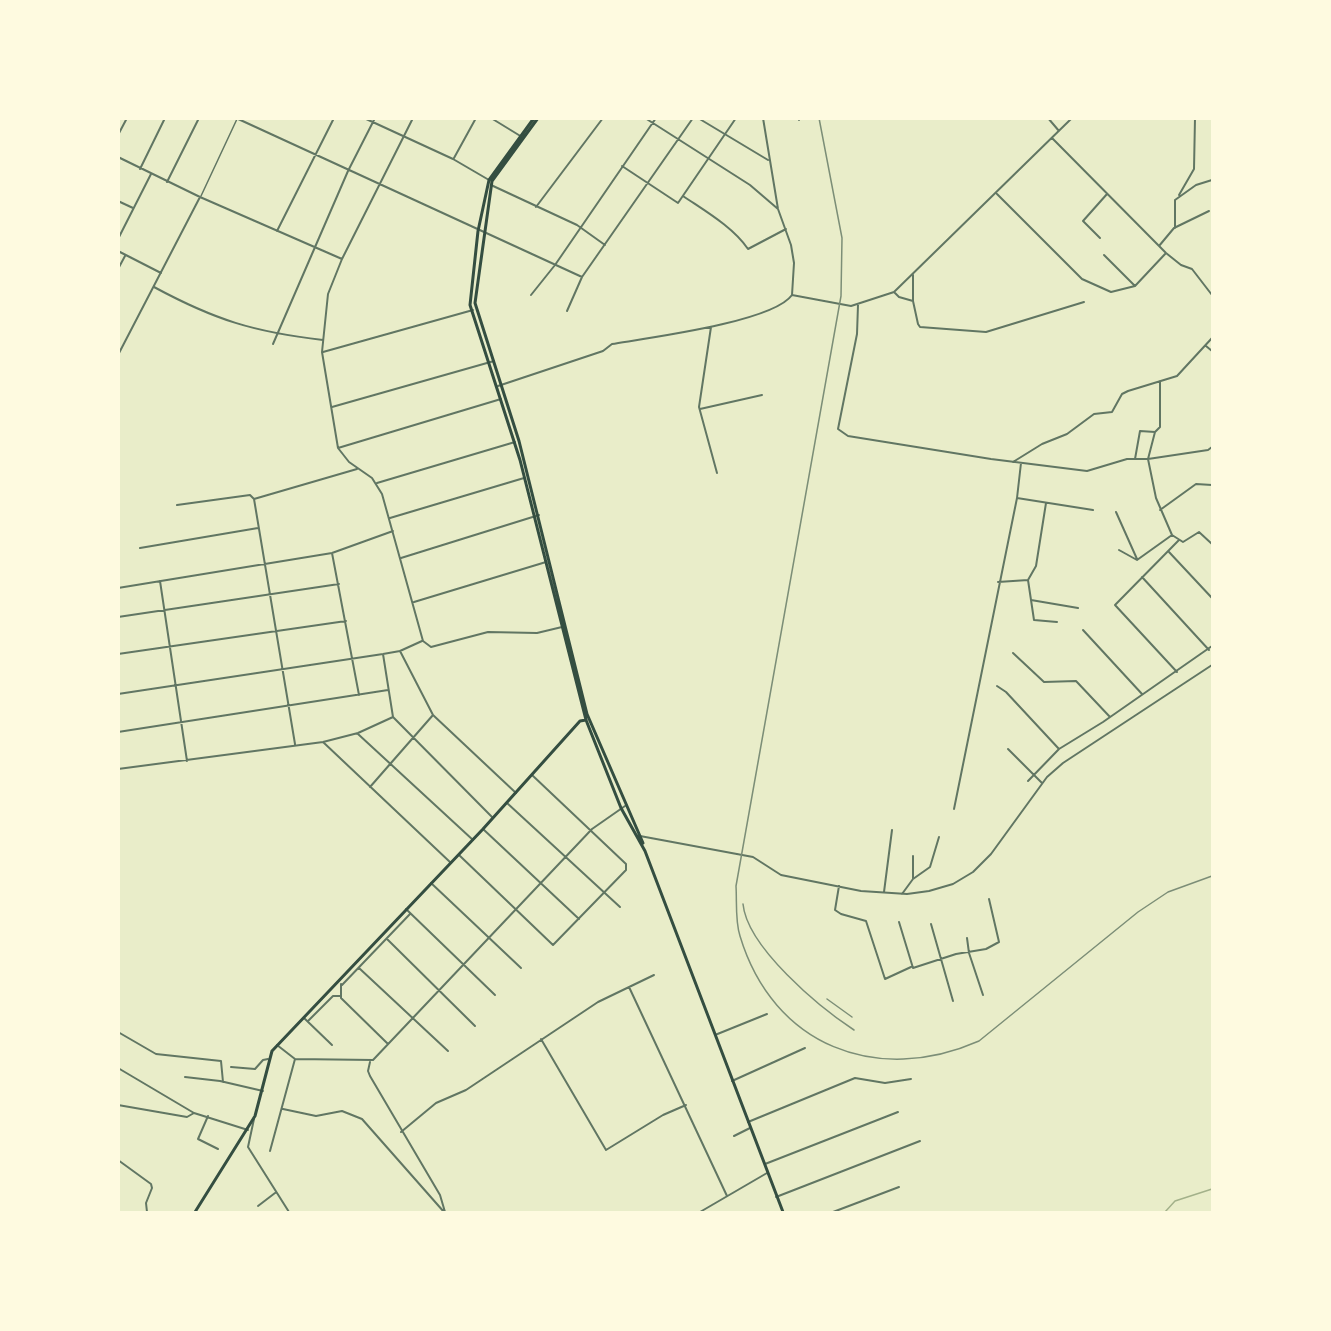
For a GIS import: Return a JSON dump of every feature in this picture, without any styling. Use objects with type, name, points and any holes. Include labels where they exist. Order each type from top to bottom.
[{"type":"main road","points":[[480,232],[491,184],[536,118]]},
{"type":"main road","points":[[523,137],[489,180],[480,232],[474,310],[537,516],[546,562],[586,720],[623,807],[639,836],[783,1212]]},
{"type":"main road","points":[[474,310],[502,384],[587,714],[623,807]]},
{"type":"main road","points":[[195,1212],[255,1116],[263,1091],[268,1059],[277,1045],[473,840],[579,721],[586,720]]},
{"type":"street","points":[[118,135],[127,118]]},
{"type":"street","points":[[140,169],[165,118]]},
{"type":"street","points":[[167,182],[199,118]]},
{"type":"street","points":[[276,232],[334,118]]},
{"type":"street","points":[[364,118],[453,159],[489,180]]},
{"type":"street","points":[[273,344],[348,171],[375,118]]},
{"type":"street","points":[[413,118],[342,259],[328,294],[322,352],[338,448],[357,469],[377,483],[390,518],[423,641],[431,647],[488,632],[537,633],[563,627]]},
{"type":"street","points":[[453,159],[476,118]]},
{"type":"street","points":[[490,118],[523,137]]},
{"type":"street","points":[[536,207],[603,118]]},
{"type":"street","points":[[645,118],[750,185],[778,209]]},
{"type":"street","points":[[531,295],[555,265],[656,118]]},
{"type":"street","points":[[567,311],[582,277],[693,118]]},
{"type":"street","points":[[698,118],[769,161]]},
{"type":"street","points":[[622,166],[678,203],[726,136],[736,118]]},
{"type":"street","points":[[498,386],[603,351],[612,344],[711,327],[779,306],[792,295],[794,263],[786,229],[778,209],[762,118]]},
{"type":"street","points":[[1048,118],[1059,131]]},
{"type":"street","points":[[792,295],[851,306],[894,292],[997,194],[1072,118]]},
{"type":"street","points":[[1175,228],[1174,200],[1194,169],[1195,118]]},
{"type":"street","points":[[118,355],[200,197],[237,119],[582,277]]},
{"type":"street","points":[[1052,138],[1166,253],[1181,265],[1192,269],[1212,295]]},
{"type":"street","points":[[118,157],[276,232],[342,259]]},
{"type":"street","points":[[118,239],[151,174]]},
{"type":"street","points":[[1179,195],[1212,180]]},
{"type":"street","points":[[491,184],[580,228],[605,245]]},
{"type":"street","points":[[997,194],[1082,279],[1111,292],[1135,286],[1166,253]]},
{"type":"street","points":[[1100,238],[1083,221],[1108,194]]},
{"type":"street","points":[[683,196],[717,220],[748,249],[786,229]]},
{"type":"street","points":[[118,201],[133,208]]},
{"type":"street","points":[[1159,246],[1175,228],[1209,211]]},
{"type":"street","points":[[118,251],[161,273]]},
{"type":"street","points":[[118,269],[126,255]]},
{"type":"street","points":[[1104,255],[1135,286]]},
{"type":"street","points":[[913,275],[913,302],[920,327],[977,332],[997,329],[1084,302]]},
{"type":"street","points":[[154,287],[195,309],[227,322],[278,335],[323,340]]},
{"type":"street","points":[[894,292],[899,297],[913,302]]},
{"type":"street","points":[[858,305],[856,334],[838,429],[848,436],[1013,462],[1087,471],[1135,459],[1208,450],[1212,447]]},
{"type":"street","points":[[322,352],[474,310]]},
{"type":"street","points":[[711,327],[700,409],[717,473]]},
{"type":"street","points":[[1013,462],[1042,444],[1067,434],[1094,414],[1112,412],[1122,394],[1177,376],[1212,338]]},
{"type":"street","points":[[1205,345],[1212,351]]},
{"type":"street","points":[[331,408],[494,361]]},
{"type":"street","points":[[1160,381],[1160,427],[1155,432],[1148,459],[1160,510],[1172,535],[1179,540],[1184,542],[1199,532],[1212,544]]},
{"type":"street","points":[[700,409],[762,395]]},
{"type":"street","points":[[338,448],[501,399]]},
{"type":"street","points":[[1135,459],[1140,431],[1155,432]]},
{"type":"street","points":[[377,483],[515,442]]},
{"type":"street","points":[[954,809],[998,582],[1017,498],[1021,463]]},
{"type":"street","points":[[254,499],[357,469]]},
{"type":"street","points":[[390,518],[524,478]]},
{"type":"street","points":[[1160,510],[1196,484],[1212,485]]},
{"type":"street","points":[[177,505],[250,495],[254,499],[295,744]]},
{"type":"street","points":[[1017,498],[1093,510]]},
{"type":"street","points":[[1046,503],[1036,566],[1028,580],[1034,620],[1057,622]]},
{"type":"street","points":[[1116,512],[1137,560]]},
{"type":"street","points":[[401,558],[537,516]]},
{"type":"street","points":[[140,548],[259,528]]},
{"type":"street","points":[[118,588],[332,553],[393,531]]},
{"type":"street","points":[[1137,560],[1172,535]]},
{"type":"street","points":[[1177,672],[1115,605],[1179,540]]},
{"type":"street","points":[[1119,550],[1137,560]]},
{"type":"street","points":[[1169,552],[1212,598]]},
{"type":"street","points":[[332,553],[359,695]]},
{"type":"street","points":[[414,602],[546,562]]},
{"type":"street","points":[[1142,576],[1209,650]]},
{"type":"street","points":[[998,582],[1028,580]]},
{"type":"street","points":[[160,581],[183,722],[187,761]]},
{"type":"street","points":[[118,617],[339,584]]},
{"type":"street","points":[[1031,600],[1078,608]]},
{"type":"street","points":[[118,654],[346,621]]},
{"type":"street","points":[[1083,630],[1142,694]]},
{"type":"street","points":[[118,694],[383,654],[400,651],[423,641]]},
{"type":"street","points":[[1028,781],[1059,749],[1177,672],[1212,646]]},
{"type":"street","points":[[400,651],[433,715],[516,793]]},
{"type":"street","points":[[1013,653],[1044,682],[1076,681],[1110,717]]},
{"type":"street","points":[[383,654],[393,717],[493,818]]},
{"type":"street","points":[[639,836],[753,857],[781,874],[839,886],[902,894],[929,891],[953,884],[973,872],[991,854],[1042,783],[1063,763],[1212,665]]},
{"type":"street","points":[[997,687],[1006,692],[1059,749]]},
{"type":"street","points":[[118,732],[388,690]]},
{"type":"street","points":[[370,787],[433,715]]},
{"type":"street","points":[[118,769],[322,742],[358,733],[393,717]]},
{"type":"street","points":[[358,733],[473,840]]},
{"type":"street","points":[[322,742],[451,863]]},
{"type":"street","points":[[1008,749],[1042,783]]},
{"type":"street","points":[[459,855],[553,945],[607,893],[627,867],[592,829],[532,775]]},
{"type":"street","points":[[507,803],[620,907]]},
{"type":"street","points":[[444,1212],[440,1195],[370,1076],[368,1071],[370,1062],[592,829],[623,807]]},
{"type":"street","points":[[483,829],[580,920]]},
{"type":"street","points":[[884,892],[892,830]]},
{"type":"street","points":[[902,894],[913,879],[930,867],[939,837]]},
{"type":"street","points":[[913,856],[913,879]]},
{"type":"street","points":[[431,883],[521,968]]},
{"type":"street","points":[[839,886],[835,910],[866,921],[885,979],[911,967],[986,949],[999,942],[989,899]]},
{"type":"street","points":[[406,909],[495,995]]},
{"type":"street","points":[[340,996],[342,985],[410,914]]},
{"type":"street","points":[[900,922],[911,967]]},
{"type":"street","points":[[932,924],[953,1001]]},
{"type":"street","points":[[967,938],[969,953],[983,995]]},
{"type":"street","points":[[387,939],[475,1026]]},
{"type":"street","points":[[359,968],[448,1051]]},
{"type":"street","points":[[402,1132],[436,1103],[466,1090],[541,1039],[628,986],[654,975]]},
{"type":"street","points":[[339,980],[342,985]]},
{"type":"street","points":[[628,986],[686,1105],[700,1143],[727,1196]]},
{"type":"street","points":[[308,1021],[333,996],[340,996],[388,1044]]},
{"type":"street","points":[[715,1035],[767,1014]]},
{"type":"street","points":[[303,1017],[332,1045]]},
{"type":"street","points":[[118,1032],[156,1054],[220,1061],[223,1082]]},
{"type":"street","points":[[541,1039],[606,1150],[663,1115],[686,1105]]},
{"type":"street","points":[[277,1045],[295,1059],[370,1062]]},
{"type":"street","points":[[732,1081],[805,1048]]},
{"type":"street","points":[[231,1067],[255,1069],[263,1060],[268,1059]]},
{"type":"street","points":[[270,1151],[295,1059]]},
{"type":"street","points":[[118,1068],[194,1113],[248,1130]]},
{"type":"street","points":[[185,1077],[263,1091]]},
{"type":"street","points":[[748,1122],[855,1078],[885,1083],[911,1079]]},
{"type":"street","points":[[118,1105],[187,1117],[194,1113]]},
{"type":"street","points":[[283,1108],[316,1116],[342,1111],[362,1119],[444,1212]]},
{"type":"street","points":[[765,1164],[898,1112]]},
{"type":"street","points":[[208,1116],[198,1140],[218,1149]]},
{"type":"street","points":[[255,1116],[248,1147],[275,1193],[290,1212]]},
{"type":"street","points":[[734,1136],[750,1128]]},
{"type":"street","points":[[776,1197],[920,1141]]},
{"type":"street","points":[[118,1160],[150,1184],[152,1188],[146,1203],[147,1212]]},
{"type":"street","points":[[700,1212],[768,1173]]},
{"type":"street","points":[[833,1212],[899,1187]]},
{"type":"street","points":[[258,1206],[275,1193]]},
{"type":"waterway","points":[[1165,1212],[1175,1201],[1212,1189]]},
{"type":"railway","points":[[819,118],[842,238],[841,296],[736,886],[738,930],[756,974],[777,1005],[803,1029],[834,1047],[867,1057],[903,1059],[941,1054],[979,1041],[1138,912],[1168,892],[1212,876]]},
{"type":"railway","points":[[743,904],[747,921],[771,957],[822,1007],[854,1030]]},
{"type":"railway","points":[[827,999],[852,1017]]}]
